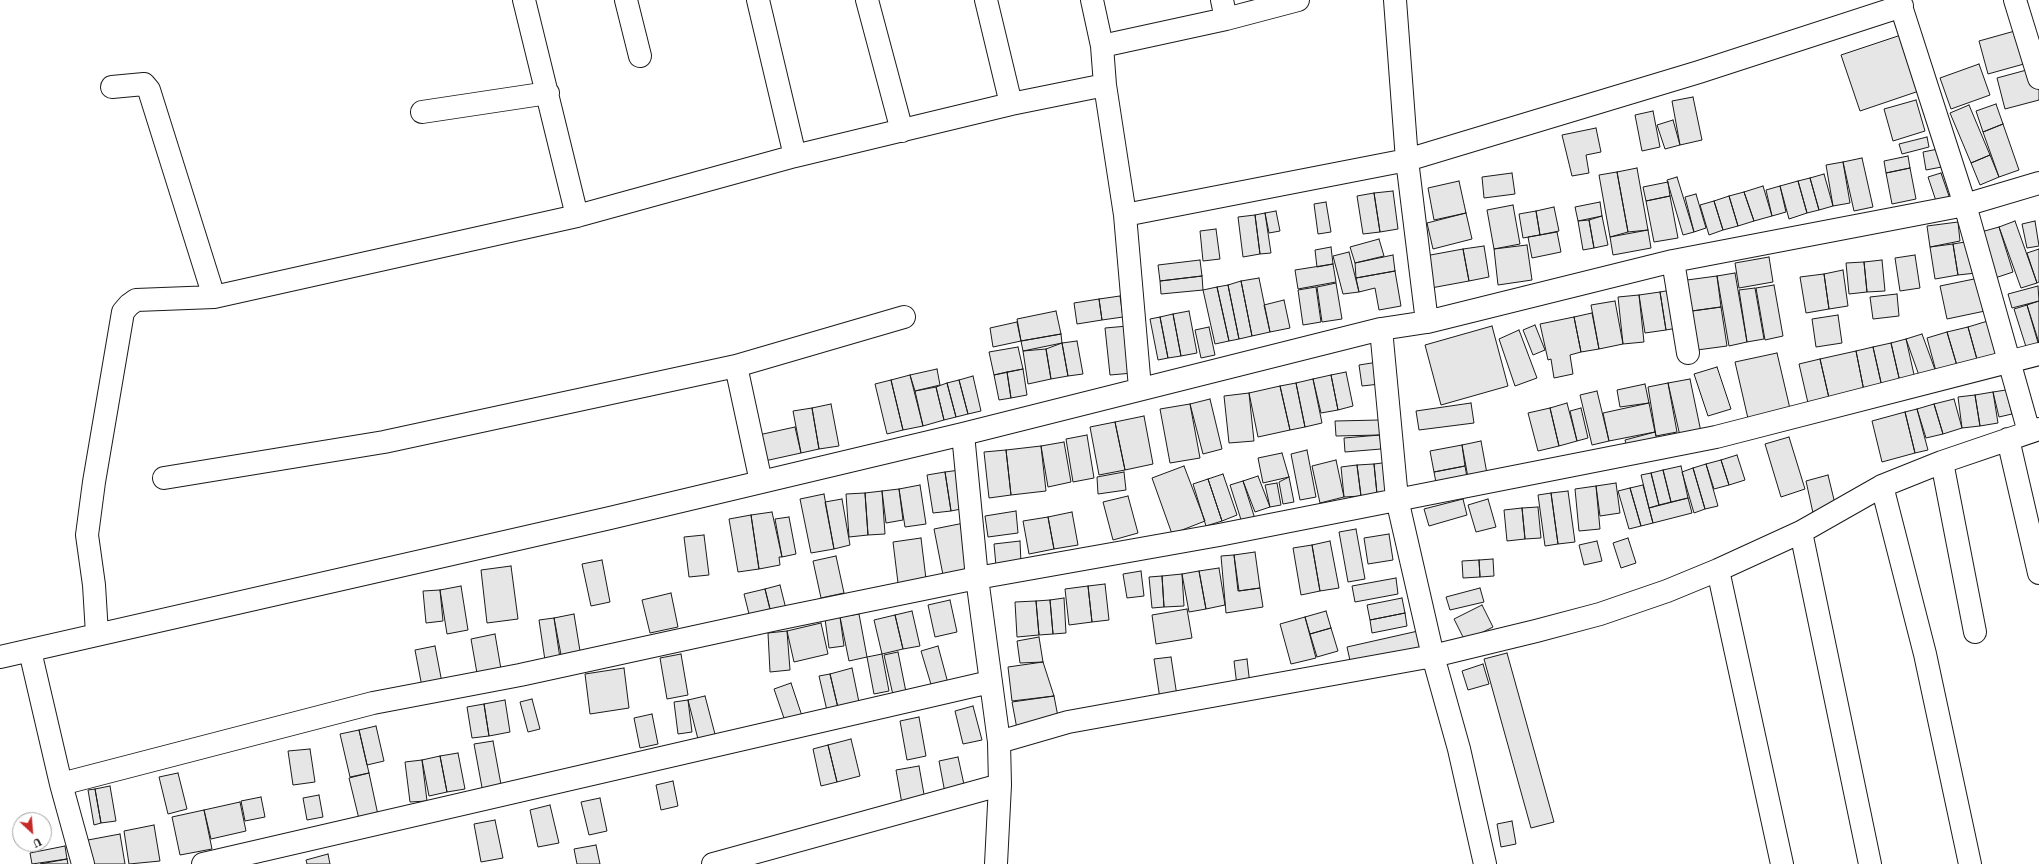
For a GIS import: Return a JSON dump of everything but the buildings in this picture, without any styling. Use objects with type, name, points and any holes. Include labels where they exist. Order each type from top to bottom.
[{"type":"street","points":[[524,0],[548,93],[576,216]]},
{"type":"street","points":[[626,0],[640,56]]},
{"type":"street","points":[[758,0],[795,156]]},
{"type":"street","points":[[867,0],[902,131]]},
{"type":"street","points":[[986,0],[1011,104]]},
{"type":"street","points":[[1092,0],[1102,46],[1105,86],[1125,215],[1140,388]]},
{"type":"street","points":[[1102,46],[1224,9],[1298,0]]},
{"type":"street","points":[[1395,0],[1407,160],[1427,322]]},
{"type":"street","points":[[2015,0],[2039,78]]},
{"type":"street","points":[[999,742],[1068,722],[1434,656],[1536,632],[1600,614],[1667,591],[1718,570],[1801,532],[1882,486],[1942,462],[2034,431],[2009,361],[1965,205],[1900,3],[1699,72],[1407,160],[1125,215]]},
{"type":"street","points":[[112,87],[144,84],[149,90],[214,297]]},
{"type":"street","points":[[96,634],[94,585],[88,535],[95,475],[123,312],[129,304],[136,300],[214,297],[576,216],[795,156],[1011,104],[1105,86]]},
{"type":"street","points":[[422,112],[548,93]]},
{"type":"street","points":[[0,657],[602,520],[963,434],[1140,388],[1381,329],[1427,322],[1674,261],[1965,205],[2039,183]]},
{"type":"street","points":[[1674,261],[1688,353]]},
{"type":"street","points":[[164,478],[384,442],[736,366],[904,317]]},
{"type":"street","points":[[1381,329],[1397,499],[1434,656],[1459,749],[1486,864]]},
{"type":"street","points":[[61,784],[373,703],[520,675],[762,622],[977,578],[1218,535],[1716,437],[2039,354]]},
{"type":"street","points":[[736,366],[761,482]]},
{"type":"street","points":[[963,434],[977,578],[999,742],[1000,785],[996,864]]},
{"type":"street","points":[[2008,439],[2039,573]]},
{"type":"street","points":[[1942,462],[1975,632]]},
{"type":"street","points":[[1882,486],[1925,654],[1970,864]]},
{"type":"street","points":[[1801,532],[1870,864]]},
{"type":"street","points":[[1718,570],[1782,864]]},
{"type":"street","points":[[30,651],[61,784],[83,864]]},
{"type":"street","points":[[202,864],[990,682]]},
{"type":"street","points":[[713,864],[759,858],[1000,785]]}]
